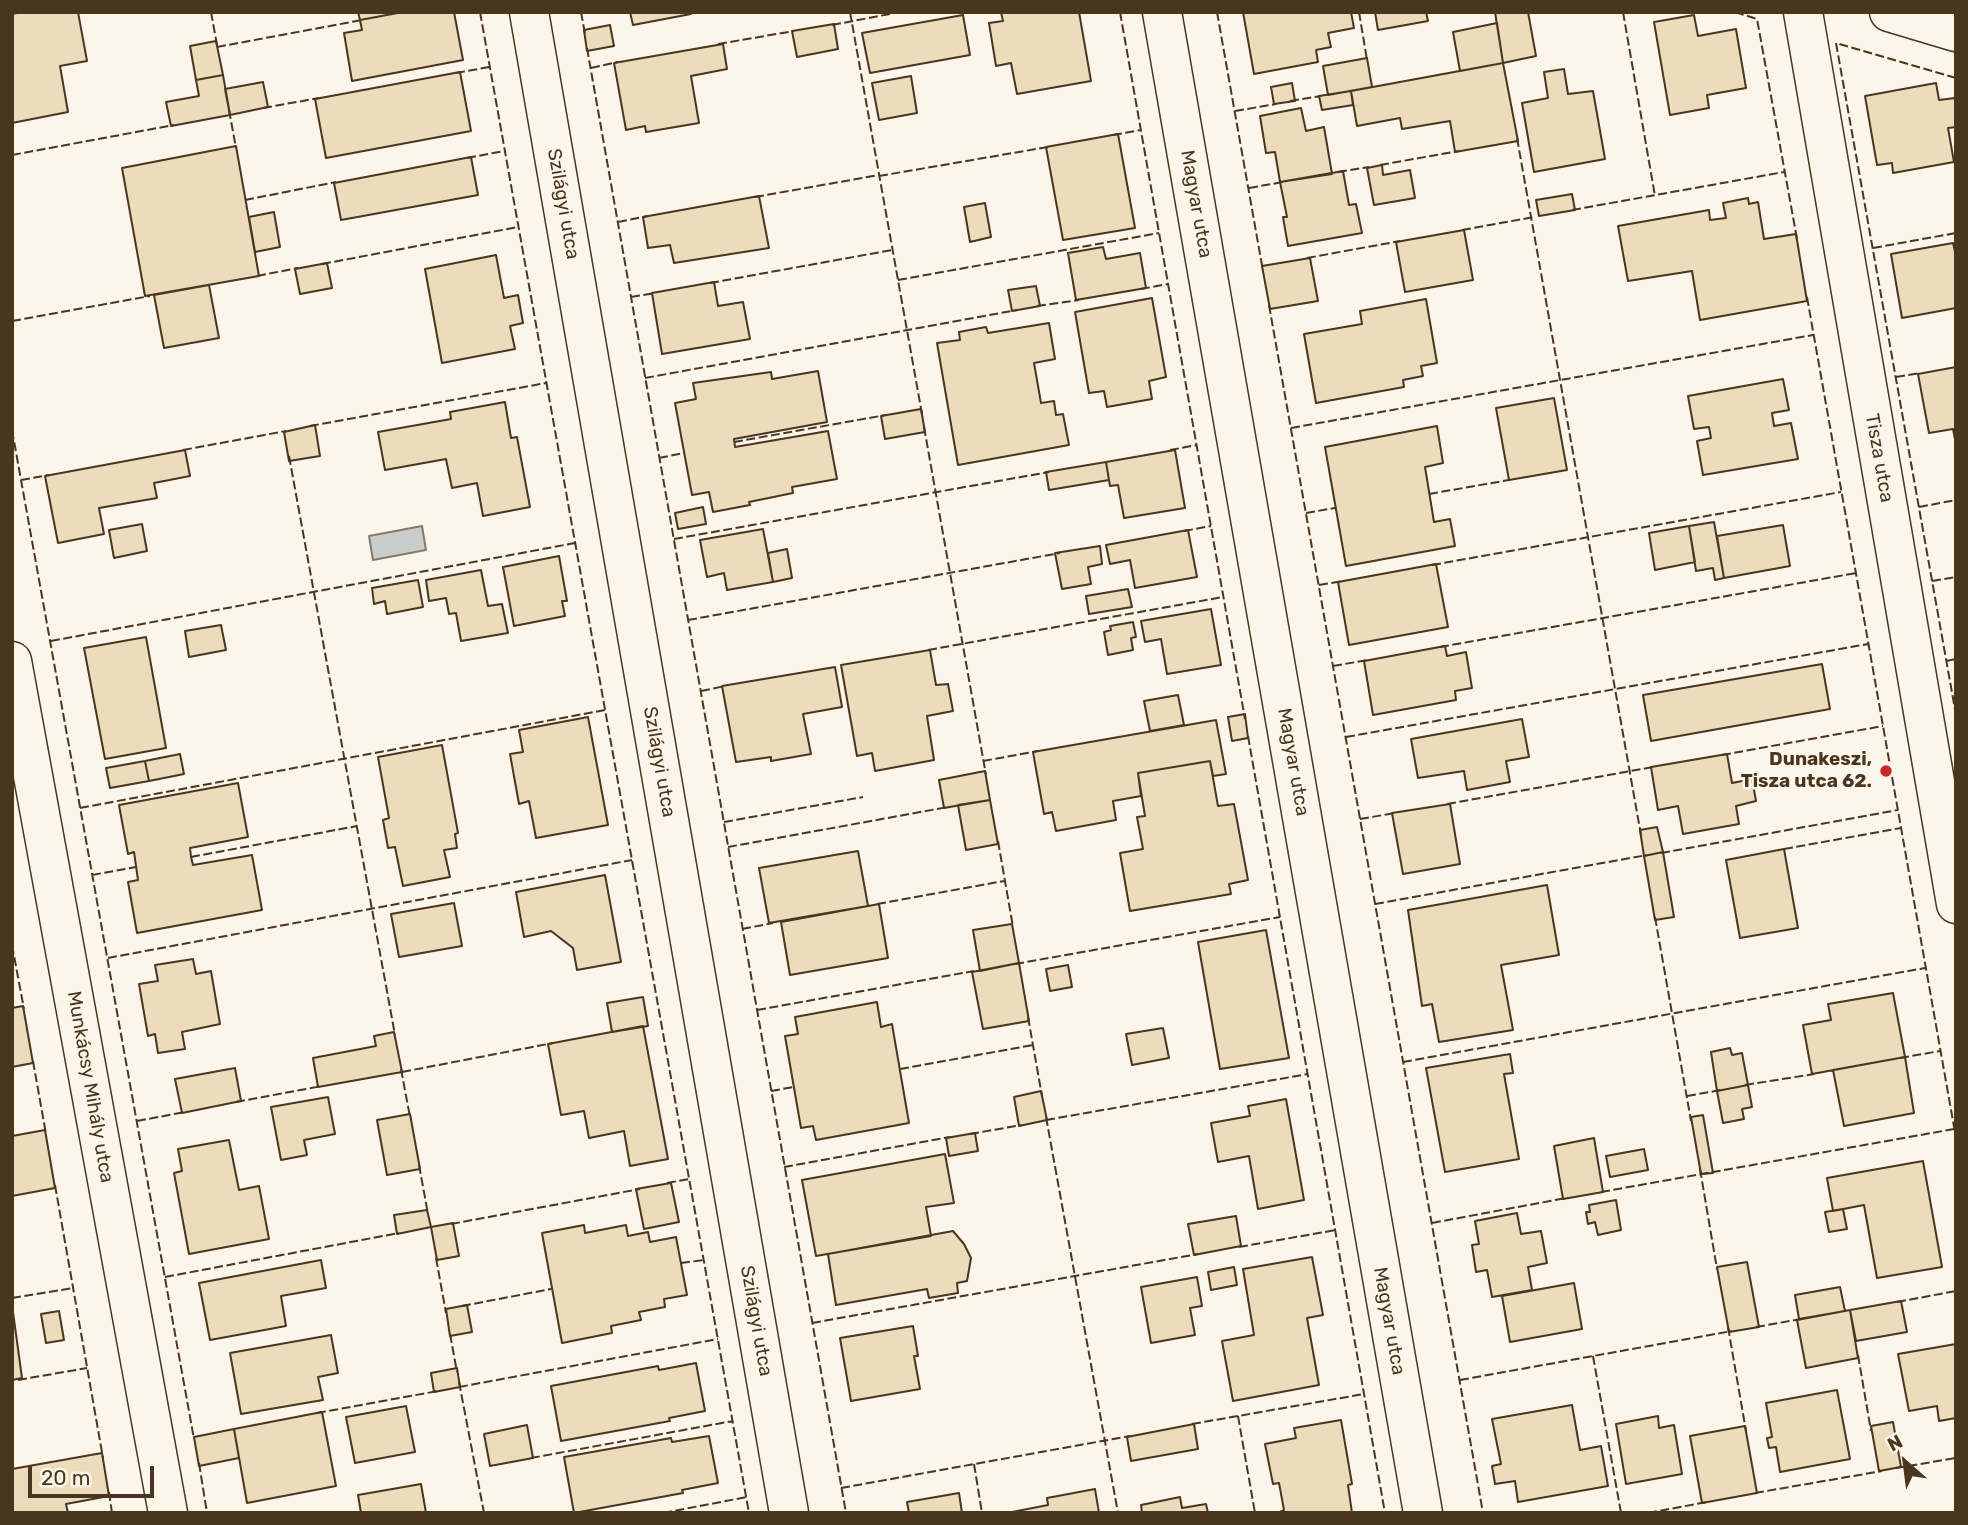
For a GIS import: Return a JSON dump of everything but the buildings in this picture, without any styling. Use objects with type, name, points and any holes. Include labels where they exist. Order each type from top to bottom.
[{"type":"street","name":"Szilágyi utca","points":[[530,12],[789,1513]]},
{"type":"street","name":"Magyar utca","points":[[1163,12],[1423,1513]]},
{"type":"street","name":"Tisza utca","points":[[1803,12],[1956,904]]},
{"type":"street","points":[[1889,12],[1956,32]]},
{"type":"street","name":"Munkácsy Mihály utca","points":[[12,661],[168,1513]]},
{"type":"shaded area","points":[[422,526],[426,550],[373,560],[369,536]]},
{"type":"fence","points":[[211,12],[217,45]]},
{"type":"fence","points":[[480,12],[749,1513]]},
{"type":"fence","points":[[581,12],[585,34]]},
{"type":"fence","points":[[850,12],[922,414]]},
{"type":"fence","points":[[832,25],[900,12]]},
{"type":"fence","points":[[1120,12],[1245,719]]},
{"type":"fence","points":[[1217,12],[1263,271]]},
{"type":"fence","points":[[1359,12],[1367,60]]},
{"type":"fence","points":[[1623,12],[1655,196]]},
{"type":"fence","points":[[1735,12],[1757,19],[1797,239]]},
{"type":"fence","points":[[217,47],[362,20]]},
{"type":"fence","points":[[718,44],[794,31]]},
{"type":"fence","points":[[1956,78],[1836,43],[1956,715]]},
{"type":"fence","points":[[587,48],[846,1513]]},
{"type":"fence","points":[[591,68],[618,62]]},
{"type":"fence","points":[[456,73],[489,67]]},
{"type":"fence","points":[[1290,101],[1321,96]]},
{"type":"fence","points":[[263,108],[319,98]]},
{"type":"fence","points":[[1235,111],[1276,104]]},
{"type":"fence","points":[[229,110],[236,148]]},
{"type":"fence","points":[[12,155],[174,125]]},
{"type":"fence","points":[[1113,135],[1141,130]]},
{"type":"fence","points":[[1517,138],[1641,835]]},
{"type":"fence","points":[[879,176],[1048,147]]},
{"type":"fence","points":[[467,158],[504,151]]},
{"type":"fence","points":[[1380,165],[1459,151]]},
{"type":"fence","points":[[1338,172],[1369,167]]},
{"type":"fence","points":[[1572,210],[1784,172]]},
{"type":"fence","points":[[755,197],[879,175]]},
{"type":"fence","points":[[245,200],[336,182]]},
{"type":"fence","points":[[1249,188],[1283,182]]},
{"type":"fence","points":[[618,222],[648,216]]},
{"type":"fence","points":[[1462,230],[1534,217]]},
{"type":"fence","points":[[322,264],[518,227]]},
{"type":"fence","points":[[898,280],[1159,233]]},
{"type":"fence","points":[[1873,248],[1956,233]]},
{"type":"fence","points":[[1307,258],[1400,241]]},
{"type":"fence","points":[[710,283],[892,250]]},
{"type":"fence","points":[[257,276],[298,268]]},
{"type":"fence","points":[[1141,289],[1168,284]]},
{"type":"fence","points":[[631,297],[655,293]]},
{"type":"fence","points":[[12,321],[150,296]]},
{"type":"fence","points":[[1807,297],[1956,1138]]},
{"type":"fence","points":[[1037,306],[1079,300]]},
{"type":"fence","points":[[1269,305],[1483,1513]]},
{"type":"fence","points":[[645,378],[1017,310]]},
{"type":"fence","points":[[1291,428],[1813,335]]},
{"type":"fence","points":[[1896,377],[1920,373]]},
{"type":"fence","points":[[310,426],[546,383]]},
{"type":"fence","points":[[734,442],[886,415]]},
{"type":"fence","points":[[924,427],[986,775]]},
{"type":"fence","points":[[12,430],[194,1439]]},
{"type":"fence","points":[[183,450],[286,431]]},
{"type":"fence","points":[[1170,450],[1197,445]]},
{"type":"fence","points":[[659,458],[684,453]]},
{"type":"fence","points":[[289,456],[395,1035]]},
{"type":"fence","points":[[674,539],[1049,472]]},
{"type":"fence","points":[[21,480],[49,475]]},
{"type":"fence","points":[[1429,494],[1509,480]]},
{"type":"fence","points":[[1432,565],[1841,492]]},
{"type":"fence","points":[[1919,507],[1956,500]]},
{"type":"fence","points":[[1306,513],[1335,508]]},
{"type":"fence","points":[[1184,531],[1211,526]]},
{"type":"fence","points":[[51,641],[575,543]]},
{"type":"fence","points":[[688,620],[1060,553]]},
{"type":"fence","points":[[1440,647],[1856,573]]},
{"type":"fence","points":[[1932,581],[1956,577]]},
{"type":"fence","points":[[1319,585],[1343,581]]},
{"type":"fence","points":[[928,650],[1223,597]]},
{"type":"fence","points":[[1346,737],[1868,644]]},
{"type":"fence","points":[[1946,661],[1956,659]]},
{"type":"fence","points":[[1333,666],[1368,660]]},
{"type":"fence","points":[[701,691],[725,686]]},
{"type":"fence","points":[[80,808],[605,710]]},
{"type":"fence","points":[[1722,755],[1883,726]]},
{"type":"fence","points":[[1248,736],[1385,1513]]},
{"type":"fence","points":[[983,761],[1038,751]]},
{"type":"fence","points":[[1447,804],[1653,767]]},
{"type":"fence","points":[[724,822],[863,797]]},
{"type":"fence","points":[[728,847],[948,807]]},
{"type":"fence","points":[[1661,853],[1898,810]]},
{"type":"fence","points":[[1360,819],[1395,813]]},
{"type":"fence","points":[[191,857],[357,826]]},
{"type":"fence","points":[[1784,849],[1901,828]]},
{"type":"fence","points":[[998,841],[1013,927]]},
{"type":"fence","points":[[1375,904],[1647,855]]},
{"type":"fence","points":[[108,958],[632,860]]},
{"type":"fence","points":[[92,875],[136,867]]},
{"type":"fence","points":[[877,904],[1004,881]]},
{"type":"fence","points":[[1015,964],[1280,917]]},
{"type":"fence","points":[[1655,917],[1691,1121]]},
{"type":"fence","points":[[742,929],[773,923]]},
{"type":"fence","points":[[12,945],[24,1009]]},
{"type":"fence","points":[[1403,1062],[1925,968]]},
{"type":"fence","points":[[757,1010],[974,971]]},
{"type":"fence","points":[[1028,1017],[1042,1096]]},
{"type":"fence","points":[[402,1072],[553,1043]]},
{"type":"fence","points":[[900,1069],[1033,1045]]},
{"type":"fence","points":[[1900,1058],[1940,1051]]},
{"type":"fence","points":[[33,1061],[46,1134]]},
{"type":"fence","points":[[401,1069],[410,1117]]},
{"type":"fence","points":[[1046,1120],[1308,1074]]},
{"type":"fence","points":[[1745,1085],[1814,1074]]},
{"type":"fence","points":[[236,1102],[322,1086]]},
{"type":"fence","points":[[771,1091],[794,1087]]},
{"type":"fence","points":[[1687,1096],[1721,1090]]},
{"type":"fence","points":[[137,1121],[185,1112]]},
{"type":"fence","points":[[1046,1117],[1118,1513]]},
{"type":"fence","points":[[970,1134],[1022,1125]]},
{"type":"fence","points":[[1601,1192],[1954,1129]]},
{"type":"fence","points":[[784,1167],[950,1137]]},
{"type":"fence","points":[[419,1165],[428,1214]]},
{"type":"fence","points":[[1700,1169],[1717,1269]]},
{"type":"fence","points":[[667,1183],[689,1179]]},
{"type":"fence","points":[[55,1185],[103,1458]]},
{"type":"fence","points":[[451,1224],[640,1189]]},
{"type":"fence","points":[[1432,1223],[1566,1198]]},
{"type":"fence","points":[[1239,1247],[1336,1230]]},
{"type":"fence","points":[[165,1277],[399,1233]]},
{"type":"fence","points":[[812,1323],[1198,1254]]},
{"type":"fence","points":[[436,1258],[446,1313]]},
{"type":"fence","points":[[681,1263],[704,1260]]},
{"type":"fence","points":[[12,1298],[73,1288]]},
{"type":"fence","points":[[462,1306],[551,1289]]},
{"type":"fence","points":[[1897,1302],[1956,1291]]},
{"type":"fence","points":[[1756,1327],[1801,1319]]},
{"type":"fence","points":[[1728,1327],[1746,1431]]},
{"type":"fence","points":[[1460,1380],[1732,1331]]},
{"type":"fence","points":[[450,1334],[457,1372]]},
{"type":"fence","points":[[459,1387],[718,1339]]},
{"type":"fence","points":[[1858,1355],[1871,1431]]},
{"type":"fence","points":[[1593,1356],[1621,1513]]},
{"type":"fence","points":[[18,1380],[87,1368]]},
{"type":"fence","points":[[459,1382],[484,1513]]},
{"type":"fence","points":[[317,1413],[438,1391]]},
{"type":"fence","points":[[1192,1424],[1364,1394]]},
{"type":"fence","points":[[1238,1416],[1255,1513]]},
{"type":"fence","points":[[531,1458],[733,1421]]},
{"type":"fence","points":[[841,1488],[1130,1436]]},
{"type":"fence","points":[[1896,1468],[1956,1458]]},
{"type":"fence","points":[[199,1463],[207,1513]]},
{"type":"fence","points":[[974,1464],[982,1513]]},
{"type":"fence","points":[[1755,1493],[1882,1471]]},
{"type":"fence","points":[[109,1492],[112,1513]]},
{"type":"fence","points":[[663,1513],[747,1497]]},
{"type":"fence","points":[[1648,1513],[1707,1502]]},
{"type":"place","name":"Dunakeszi, Tisza utca 62.","points":[[1886,771]]}]
